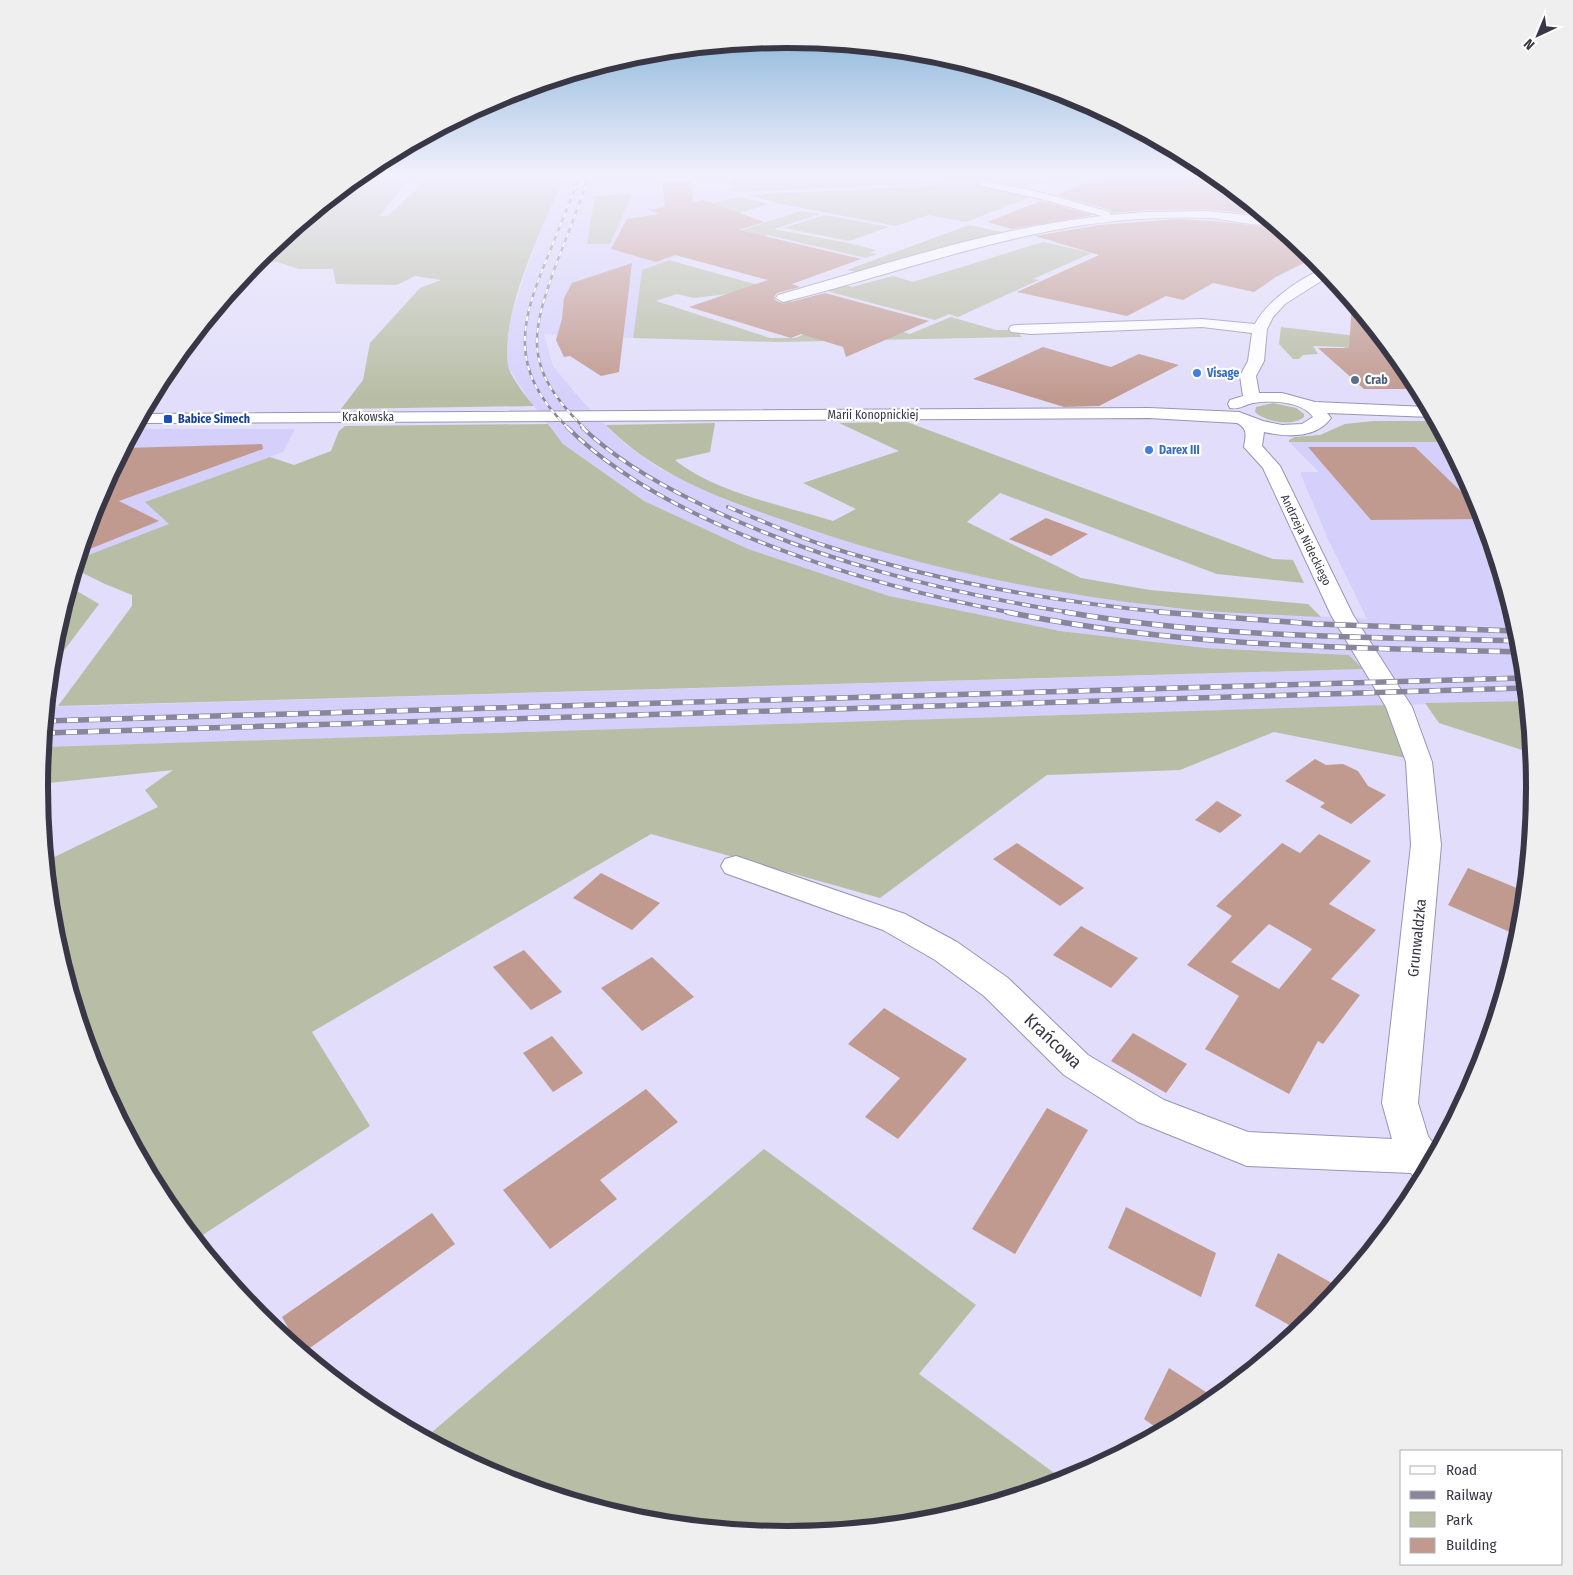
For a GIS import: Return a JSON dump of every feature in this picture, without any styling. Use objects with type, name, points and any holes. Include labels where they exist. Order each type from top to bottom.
[{"type":"street","points":[[783,298],[956,250]]},
{"type":"street","points":[[1251,397],[1248,376],[1256,361],[1260,329],[1267,315],[1275,305],[1320,276]]},
{"type":"street","points":[[1016,329],[1202,323],[1260,329]]},
{"type":"street","points":[[1256,361],[1271,387],[1316,413],[1390,416],[1404,412],[1422,412]]},
{"type":"street","points":[[1242,416],[1236,403],[1271,387]]},
{"type":"street","name":"Marii Konopnickiej","points":[[596,416],[1149,413],[1242,416],[1286,430],[1316,425],[1316,413]]},
{"type":"street","name":"Krakowska","points":[[146,419],[596,416]]},
{"type":"street","name":"Andrzeja Nideckiego","points":[[1242,416],[1255,431],[1253,447],[1270,466],[1342,614],[1400,707]]},
{"type":"street","points":[[1270,466],[1275,436],[1286,430]]},
{"type":"street","name":"Grunwaldzka","points":[[1400,707],[1419,762],[1426,845],[1400,1103],[1406,1129],[1424,1161]]},
{"type":"street","name":"Krańcowa","points":[[736,866],[894,922],[946,951],[996,987],[1076,1065],[1151,1111],[1247,1149],[1424,1161]]},
{"type":"shaded area","points":[[533,250],[692,250],[642,270],[633,338],[544,334],[553,366],[583,402],[625,444],[660,469],[728,501],[813,531],[899,557],[1160,607],[1367,619],[1328,539],[1301,475],[1301,472],[1319,472],[1289,442],[1439,442],[1469,505],[1486,550],[1500,596],[1511,643],[1520,701],[49,747],[52,707],[1362,669],[1349,655],[1206,648],[1060,631],[889,596],[747,549],[644,501],[563,444],[530,401],[508,367],[506,337]]},
{"type":"shaded area","points":[[141,429],[295,429],[283,452],[146,502],[170,524],[85,556],[104,505]]},
{"type":"green space","points":[[280,250],[532,250],[510,320],[507,344],[509,369],[534,406],[341,409],[363,380],[370,343],[420,288],[441,280],[415,276],[397,285],[336,284],[333,269],[299,269],[277,262],[266,263]]},
{"type":"green space","points":[[830,250],[876,250],[870,253],[877,254],[866,258]]},
{"type":"green space","points":[[903,250],[944,250],[858,272],[847,270]]},
{"type":"green space","points":[[1019,250],[1076,250],[1092,253],[1033,279],[1039,280],[958,317],[949,314],[935,320],[823,290],[841,284],[852,287],[893,276],[913,282]]},
{"type":"green space","points":[[669,260],[758,285],[752,291],[694,298],[677,294],[656,301],[770,338],[795,338],[817,329],[779,303],[786,300],[910,334],[951,317],[996,330],[1016,330],[1022,337],[777,342],[633,338],[642,270]]},
{"type":"green space","points":[[1281,327],[1373,338],[1375,341],[1350,351],[1344,347],[1313,346],[1318,354],[1303,355],[1299,359],[1293,359],[1279,344]]},
{"type":"green space","points":[[1273,403],[1296,408],[1304,414],[1304,417],[1292,422],[1279,422],[1272,421],[1255,412],[1256,407]]},
{"type":"green space","points":[[1374,421],[1428,421],[1439,442],[1289,442],[1289,440],[1295,437],[1320,435],[1345,424]]},
{"type":"green space","points":[[907,422],[1273,559],[1293,560],[1304,583],[1217,574],[1000,493],[967,522],[1081,578],[1150,590],[1308,604],[1321,617],[1199,610],[1111,600],[1015,583],[920,562],[826,535],[709,493],[644,457],[606,425],[715,423],[710,452],[675,460],[709,481],[729,489],[772,504],[833,521],[856,509],[803,483],[899,451],[839,423]]},
{"type":"green space","points":[[548,424],[563,444],[644,501],[748,549],[889,596],[1060,631],[1206,648],[1349,655],[1363,669],[58,706],[132,606],[132,595],[80,572],[85,556],[169,524],[145,502],[270,457],[294,465],[331,451],[339,431],[345,426]]},
{"type":"green space","points":[[75,590],[99,604],[60,656]]},
{"type":"green space","points":[[1520,701],[1524,751],[1439,723],[1425,703]]},
{"type":"green space","points":[[1385,705],[1406,758],[1274,732],[1180,770],[1047,775],[880,898],[651,834],[312,1032],[370,1126],[200,1237],[172,1198],[147,1157],[124,1114],[104,1070],[87,1025],[73,979],[62,932],[51,858],[158,807],[145,790],[173,770],[48,783],[49,747]]},
{"type":"green space","points":[[764,1149],[976,1305],[919,1374],[1056,1475],[978,1501],[931,1512],[883,1520],[835,1525],[738,1525],[642,1512],[595,1501],[549,1487],[504,1470],[430,1434]]},
{"type":"building","points":[[613,250],[821,250],[861,259],[792,284],[800,287],[777,293],[774,297],[775,300],[783,304],[825,293],[929,321],[846,357],[843,347],[801,334],[791,338],[689,307],[768,280],[675,255],[656,262]]},
{"type":"building","points":[[1080,250],[1293,250],[1306,262],[1276,277],[1254,292],[1213,283],[1183,300],[1166,296],[1127,316],[1017,292],[1099,255]]},
{"type":"building","points":[[632,263],[619,372],[601,376],[570,356],[564,357],[556,340],[562,319],[564,298],[572,283]]},
{"type":"building","points":[[1351,312],[1373,338],[1408,389],[1364,389],[1318,348],[1349,348]]},
{"type":"building","points":[[1043,347],[1111,367],[1139,354],[1179,365],[1099,406],[1064,407],[973,379]]},
{"type":"building","points":[[262,444],[263,449],[119,501],[159,521],[87,550],[104,505],[131,448]]},
{"type":"building","points":[[1308,447],[1415,447],[1464,495],[1474,519],[1371,520]]},
{"type":"building","points":[[1046,518],[1088,534],[1051,556],[1009,539]]},
{"type":"building","points":[[1315,759],[1326,765],[1343,764],[1358,771],[1368,786],[1386,795],[1351,824],[1320,807],[1325,803],[1285,781]]},
{"type":"building","points":[[1217,801],[1242,815],[1220,833],[1195,820]]},
{"type":"building","points":[[1319,834],[1371,861],[1329,904],[1376,930],[1331,979],[1360,995],[1323,1044],[1318,1041],[1289,1094],[1205,1049],[1239,996],[1187,965],[1232,916],[1216,906],[1282,843],[1300,853]],"holes":[[[1269,924],[1312,949],[1279,989],[1231,962]]]},
{"type":"building","points":[[1017,843],[1084,888],[1060,906],[993,859]]},
{"type":"building","points":[[1468,868],[1518,889],[1511,932],[1448,905]]},
{"type":"building","points":[[601,873],[660,903],[632,930],[573,898]]},
{"type":"building","points":[[1081,926],[1138,958],[1111,988],[1053,955]]},
{"type":"building","points":[[524,950],[562,992],[531,1010],[493,967]]},
{"type":"building","points":[[652,957],[694,997],[642,1031],[601,988]]},
{"type":"building","points":[[884,1008],[967,1059],[898,1139],[865,1117],[900,1078],[848,1044]]},
{"type":"building","points":[[1133,1033],[1187,1064],[1166,1093],[1111,1061]]},
{"type":"building","points":[[552,1036],[583,1073],[553,1092],[523,1053]]},
{"type":"building","points":[[646,1089],[678,1122],[600,1180],[617,1199],[550,1249],[503,1190]]},
{"type":"building","points":[[1047,1108],[1088,1130],[1015,1254],[972,1229]]},
{"type":"building","points":[[1126,1207],[1216,1253],[1201,1297],[1108,1248]]},
{"type":"building","points":[[432,1213],[455,1244],[307,1350],[295,1339],[282,1317]]},
{"type":"building","points":[[1278,1253],[1334,1284],[1292,1326],[1255,1306]]},
{"type":"building","points":[[1169,1368],[1208,1394],[1156,1427],[1144,1419]]},
{"type":"railway","points":[[551,250],[532,300],[526,322],[525,344],[528,364],[535,385],[548,406],[567,427]]},
{"type":"railway","points":[[562,250],[541,312],[537,332],[537,351],[542,369],[551,387],[564,407],[584,428]]},
{"type":"railway","points":[[567,427],[610,463],[660,495],[716,523],[776,548],[838,569],[958,602],[1013,613]]},
{"type":"railway","points":[[582,427],[622,460],[666,486],[740,523],[786,541],[832,557],[927,584],[1024,605],[1072,613]]},
{"type":"railway","points":[[728,507],[823,545],[909,570],[996,589],[1084,603],[1172,613]]},
{"type":"railway","points":[[1007,612],[1071,624],[1199,639],[1327,647],[1512,652]]},
{"type":"railway","points":[[1065,612],[1121,621],[1235,632],[1510,641]]},
{"type":"railway","points":[[1159,612],[1172,613]]},
{"type":"railway","points":[[1172,613],[1316,624],[1508,631]]},
{"type":"railway","points":[[51,721],[1517,678]]},
{"type":"railway","points":[[50,733],[1519,688]]},
{"type":"place","name":"Visage","points":[[1197,373]]},
{"type":"place","name":"Crab","points":[[1355,380]]},
{"type":"place","name":"Babice Simech","points":[[168,419]]},
{"type":"place","name":"Darex III","points":[[1149,450]]}]
